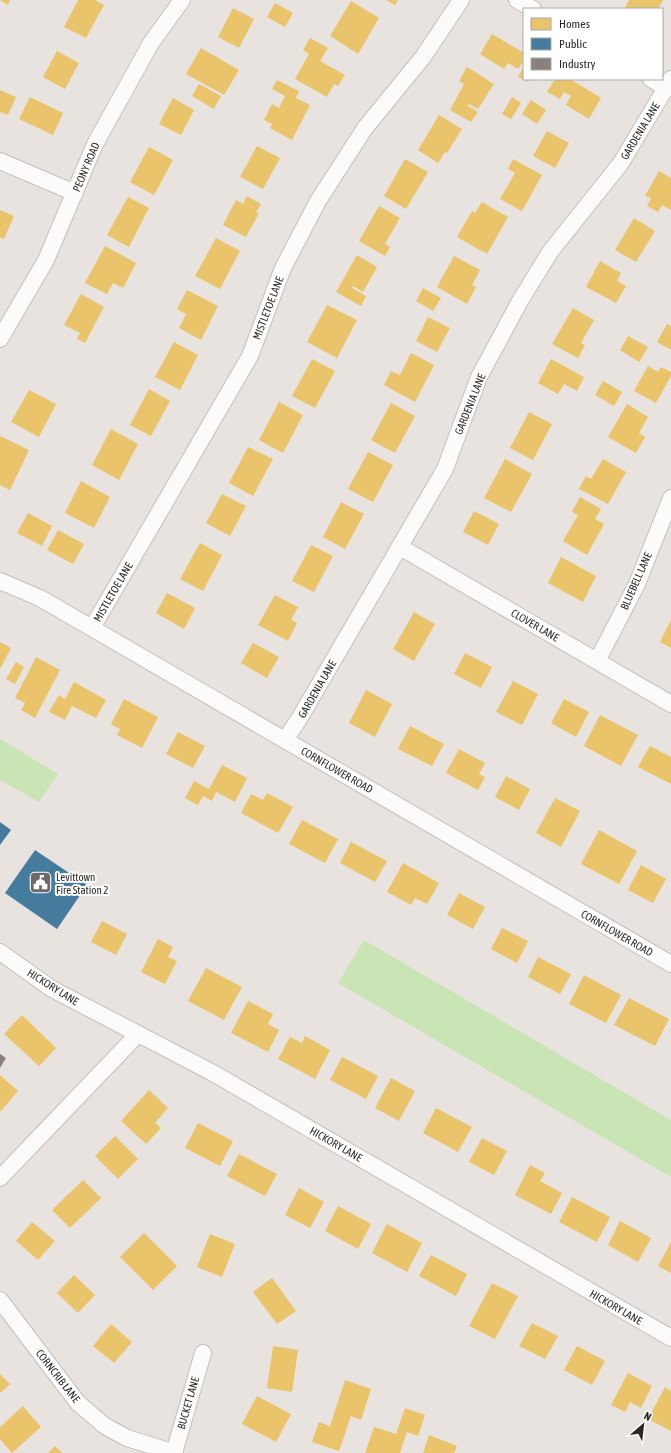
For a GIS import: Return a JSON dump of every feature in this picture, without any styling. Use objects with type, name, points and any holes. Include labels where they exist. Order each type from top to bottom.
[{"type":"street","name":"PEONY ROAD","points":[[0,339],[46,260],[95,144],[151,43],[182,0]]},
{"type":"street","name":"MISTLETOE LANE","points":[[92,628],[250,356],[283,268],[318,201],[365,128],[423,57],[461,0]]},
{"type":"street","points":[[517,0],[531,8]]},
{"type":"street","points":[[654,80],[668,84]]},
{"type":"street","name":"GARDENIA LANE","points":[[285,740],[299,719],[400,547],[444,469],[480,377],[520,301],[550,252],[621,164],[668,84]]},
{"type":"street","points":[[0,161],[75,193]]},
{"type":"street","name":"BLUEBELL LANE","points":[[597,661],[636,584],[671,498]]},
{"type":"street","name":"CLOVER LANE","points":[[400,547],[671,704]]},
{"type":"street","name":"CORNFLOWER ROAD","points":[[0,581],[40,598],[671,964]]},
{"type":"street","name":"HICKORY LANE","points":[[0,952],[52,989],[213,1073],[671,1338]]},
{"type":"street","points":[[0,1178],[138,1034]]},
{"type":"street","name":"CORNCRIB LANE","points":[[0,1300],[78,1403],[104,1426],[127,1438],[174,1453]]},
{"type":"street","name":"BUCKET LANE","points":[[174,1453],[203,1353]]},
{"type":"green space","points":[[0,739],[58,774],[39,802],[0,780]]},
{"type":"green space","points":[[364,940],[671,1120],[671,1177],[338,983]]},
{"type":"building: Homes","points":[[0,0],[10,0],[8,5]]},
{"type":"building: Homes","points":[[78,0],[95,0],[104,5],[86,38],[64,27]]},
{"type":"building: Homes","points":[[386,0],[398,0],[395,5]]},
{"type":"building: Homes","points":[[629,0],[663,0],[659,8],[625,8]]},
{"type":"building: Homes","points":[[351,1],[379,18],[358,54],[330,36]]},
{"type":"building: Homes","points":[[275,3],[293,13],[285,27],[267,17]]},
{"type":"building: Homes","points":[[233,8],[254,19],[239,48],[218,37]]},
{"type":"building: Homes","points":[[492,34],[523,52],[523,62],[518,69],[508,63],[504,69],[480,54]]},
{"type":"building: Homes","points":[[310,38],[328,48],[320,61],[345,75],[338,86],[334,84],[327,97],[295,79],[309,54],[303,50]]},
{"type":"building: Homes","points":[[201,48],[239,70],[224,95],[186,74]]},
{"type":"building: Homes","points":[[57,51],[79,63],[65,89],[43,77]]},
{"type":"building: Homes","points":[[467,67],[494,84],[478,109],[469,104],[468,106],[478,112],[471,122],[450,110],[464,84],[459,81]]},
{"type":"building: Homes","points":[[523,68],[523,80],[518,77]]},
{"type":"building: Homes","points":[[277,80],[299,91],[296,98],[310,105],[292,140],[270,128],[272,124],[264,120],[272,104],[279,108],[285,96],[272,89]]},
{"type":"building: Homes","points":[[554,80],[572,80],[601,98],[589,119],[566,105],[571,96],[564,92],[560,99],[547,92]]},
{"type":"building: Homes","points":[[199,84],[221,96],[214,109],[192,96]]},
{"type":"building: Homes","points":[[0,90],[16,97],[8,115],[0,112]]},
{"type":"building: Homes","points":[[30,97],[63,113],[53,135],[19,119]]},
{"type":"building: Homes","points":[[512,97],[521,103],[511,119],[502,114]]},
{"type":"building: Homes","points":[[173,98],[194,110],[181,135],[159,124]]},
{"type":"building: Homes","points":[[531,100],[546,110],[537,124],[522,114]]},
{"type":"building: Homes","points":[[439,115],[462,129],[447,153],[445,152],[438,163],[418,150]]},
{"type":"building: Homes","points":[[547,131],[569,143],[555,168],[533,156]]},
{"type":"building: Homes","points":[[257,146],[280,158],[263,189],[240,177]]},
{"type":"building: Homes","points":[[149,147],[173,160],[154,195],[130,182]]},
{"type":"building: Homes","points":[[405,159],[428,172],[406,209],[384,196]]},
{"type":"building: Homes","points":[[513,159],[542,175],[522,211],[500,199],[515,173],[508,169]]},
{"type":"building: Homes","points":[[659,171],[671,178],[671,210],[662,205],[658,212],[647,206],[651,198],[645,196]]},
{"type":"building: Homes","points":[[247,196],[261,204],[256,212],[259,213],[246,237],[223,225],[236,200],[243,204]]},
{"type":"building: Homes","points":[[128,197],[149,208],[129,247],[107,235]]},
{"type":"building: Homes","points":[[482,202],[508,217],[487,254],[457,237],[472,211],[475,213]]},
{"type":"building: Homes","points":[[379,206],[400,218],[385,244],[390,247],[385,256],[359,241]]},
{"type":"building: Homes","points":[[0,210],[14,216],[4,239],[0,238]]},
{"type":"building: Homes","points":[[634,218],[655,231],[636,262],[615,250]]},
{"type":"building: Homes","points":[[216,238],[240,251],[220,289],[195,276]]},
{"type":"building: Homes","points":[[105,246],[136,263],[123,288],[113,283],[107,294],[85,283]]},
{"type":"building: Homes","points":[[357,255],[377,267],[363,292],[353,286],[352,288],[366,296],[361,306],[336,292]]},
{"type":"building: Homes","points":[[454,256],[480,270],[472,285],[476,287],[467,304],[437,287]]},
{"type":"building: Homes","points":[[600,261],[621,273],[617,281],[626,286],[616,303],[586,287]]},
{"type":"building: Homes","points":[[423,288],[441,298],[433,311],[416,301]]},
{"type":"building: Homes","points":[[187,290],[218,306],[201,340],[179,328],[186,314],[177,309]]},
{"type":"building: Homes","points":[[81,294],[104,307],[85,343],[77,339],[80,333],[64,325]]},
{"type":"building: Homes","points":[[327,305],[357,320],[337,358],[307,342]]},
{"type":"building: Homes","points":[[573,308],[594,320],[581,343],[585,345],[578,358],[552,344]]},
{"type":"building: Homes","points":[[428,317],[450,328],[437,352],[416,341]]},
{"type":"building: Homes","points":[[667,324],[671,326],[671,350],[657,342]]},
{"type":"building: Homes","points":[[628,336],[648,347],[639,362],[620,350]]},
{"type":"building: Homes","points":[[174,342],[198,355],[180,390],[155,377]]},
{"type":"building: Homes","points":[[411,353],[434,365],[415,402],[384,385],[391,371],[400,375]]},
{"type":"building: Homes","points":[[312,359],[335,371],[315,408],[292,396]]},
{"type":"building: Homes","points":[[551,359],[584,377],[577,391],[564,384],[558,394],[538,383]]},
{"type":"building: Homes","points":[[648,366],[658,372],[661,367],[671,372],[671,376],[656,403],[634,391]]},
{"type":"building: Homes","points":[[603,381],[622,392],[614,406],[595,395]]},
{"type":"building: Homes","points":[[149,389],[170,401],[151,436],[130,425]]},
{"type":"building: Homes","points":[[29,390],[56,404],[39,437],[11,422]]},
{"type":"building: Homes","points":[[279,402],[303,415],[283,453],[259,440]]},
{"type":"building: Homes","points":[[391,403],[415,416],[395,453],[371,440]]},
{"type":"building: Homes","points":[[627,404],[648,417],[639,433],[645,437],[636,453],[608,437]]},
{"type":"building: Homes","points":[[529,412],[552,424],[533,460],[510,448]]},
{"type":"building: Homes","points":[[111,429],[138,444],[119,480],[92,465]]},
{"type":"building: Homes","points":[[0,436],[29,450],[10,490],[0,485]]},
{"type":"building: Homes","points":[[248,447],[273,459],[253,496],[229,483]]},
{"type":"building: Homes","points":[[368,452],[393,465],[373,502],[348,489]]},
{"type":"building: Homes","points":[[505,459],[532,474],[511,512],[484,498]]},
{"type":"building: Homes","points":[[603,459],[626,472],[608,504],[579,489],[586,476],[591,479]]},
{"type":"building: Homes","points":[[81,481],[110,497],[94,528],[65,513]]},
{"type":"building: Homes","points":[[222,494],[246,506],[230,536],[206,523]]},
{"type":"building: Homes","points":[[580,497],[601,509],[595,519],[604,524],[587,555],[563,541],[578,515],[572,512]]},
{"type":"building: Homes","points":[[341,502],[364,514],[345,549],[323,537]]},
{"type":"building: Homes","points":[[474,511],[499,524],[488,545],[463,532]]},
{"type":"building: Homes","points":[[28,513],[52,526],[42,546],[17,533]]},
{"type":"building: Homes","points":[[58,530],[84,544],[73,564],[47,550]]},
{"type":"building: Homes","points":[[200,543],[222,555],[203,591],[180,579]]},
{"type":"building: Homes","points":[[311,545],[333,556],[314,592],[292,581]]},
{"type":"building: Homes","points":[[561,557],[596,576],[583,602],[548,583]]},
{"type":"building: Homes","points":[[167,593],[195,608],[184,629],[156,613]]},
{"type":"building: Homes","points":[[275,595],[298,607],[291,620],[297,623],[288,641],[258,625]]},
{"type":"building: Homes","points":[[414,612],[435,624],[414,661],[393,649]]},
{"type":"building: Homes","points":[[671,620],[671,648],[660,642]]},
{"type":"building: Homes","points":[[0,642],[11,648],[0,669]]},
{"type":"building: Homes","points":[[253,643],[279,657],[267,678],[241,663]]},
{"type":"building: Homes","points":[[465,653],[492,667],[481,688],[454,674]]},
{"type":"building: Homes","points":[[36,657],[60,670],[35,718],[21,710],[25,703],[15,698]]},
{"type":"building: Homes","points":[[16,662],[24,667],[15,684],[6,679]]},
{"type":"building: Homes","points":[[513,681],[538,694],[522,725],[496,712]]},
{"type":"building: Homes","points":[[74,682],[106,700],[96,718],[72,706],[65,720],[49,712],[59,695],[65,699]]},
{"type":"building: Homes","points":[[366,690],[392,704],[375,737],[349,723]]},
{"type":"building: Homes","points":[[124,699],[158,717],[142,748],[117,735],[120,729],[111,724]]},
{"type":"building: Homes","points":[[564,699],[589,712],[576,737],[551,723]]},
{"type":"building: Homes","points":[[600,715],[638,735],[621,766],[584,746]]},
{"type":"building: Homes","points":[[410,726],[444,744],[432,766],[398,749]]},
{"type":"building: Homes","points":[[178,732],[205,746],[193,768],[166,754]]},
{"type":"building: Homes","points":[[650,746],[671,757],[671,784],[638,767]]},
{"type":"building: Homes","points":[[459,749],[485,763],[479,774],[485,777],[478,790],[446,773]]},
{"type":"building: Homes","points":[[222,765],[247,778],[235,802],[216,792],[212,801],[203,796],[198,805],[185,798],[194,781],[209,789]]},
{"type":"building: Homes","points":[[506,776],[530,789],[519,810],[495,797]]},
{"type":"building: Homes","points":[[267,793],[293,807],[278,833],[241,813],[251,794],[263,800]]},
{"type":"building: Homes","points":[[555,798],[580,811],[561,847],[536,833]]},
{"type":"building: Homes","points":[[302,820],[338,839],[325,863],[289,844]]},
{"type":"building: Homes","points":[[599,830],[637,851],[619,884],[581,864]]},
{"type":"building: Homes","points":[[351,842],[387,861],[375,882],[340,863]]},
{"type":"building: Homes","points":[[403,863],[439,883],[427,904],[415,898],[411,905],[387,892]]},
{"type":"building: Homes","points":[[641,865],[666,879],[653,903],[628,890]]},
{"type":"building: Homes","points":[[459,893],[485,907],[473,929],[447,915]]},
{"type":"building: Homes","points":[[102,921],[127,934],[116,955],[91,942]]},
{"type":"building: Homes","points":[[502,928],[528,941],[517,963],[491,949]]},
{"type":"building: Homes","points":[[158,939],[173,947],[168,957],[177,961],[165,984],[141,972]]},
{"type":"building: Homes","points":[[538,957],[571,974],[560,994],[528,977]]},
{"type":"building: Homes","points":[[206,968],[242,987],[224,1020],[188,1001]]},
{"type":"building: Homes","points":[[584,975],[621,995],[606,1023],[569,1004]]},
{"type":"building: Homes","points":[[629,998],[669,1019],[655,1046],[614,1025]]},
{"type":"building: Homes","points":[[248,1001],[273,1014],[268,1024],[279,1030],[268,1052],[231,1033]]},
{"type":"building: Homes","points":[[22,1015],[56,1048],[39,1066],[4,1034]]},
{"type":"building: Homes","points":[[305,1036],[330,1050],[315,1079],[278,1059],[290,1037],[302,1043]]},
{"type":"building: Homes","points":[[342,1057],[378,1076],[366,1099],[330,1080]]},
{"type":"building: Homes","points":[[0,1075],[18,1091],[0,1112]]},
{"type":"building: Homes","points":[[391,1078],[415,1091],[399,1121],[375,1108]]},
{"type":"building: Homes","points":[[149,1090],[168,1108],[155,1123],[161,1128],[146,1144],[121,1121]]},
{"type":"building: Homes","points":[[436,1108],[472,1127],[458,1152],[423,1133]]},
{"type":"building: Homes","points":[[198,1123],[233,1141],[220,1166],[185,1148]]},
{"type":"building: Homes","points":[[115,1136],[138,1159],[118,1179],[95,1156]]},
{"type":"building: Homes","points":[[482,1138],[507,1151],[494,1175],[469,1162]]},
{"type":"building: Homes","points":[[239,1154],[277,1174],[265,1196],[227,1176]]},
{"type":"building: Homes","points":[[530,1165],[545,1173],[540,1181],[562,1193],[551,1214],[515,1195]]},
{"type":"building: Homes","points":[[83,1180],[101,1198],[70,1228],[52,1210]]},
{"type":"building: Homes","points":[[299,1188],[324,1202],[310,1228],[285,1215]]},
{"type":"building: Homes","points":[[572,1197],[610,1217],[597,1242],[559,1222]]},
{"type":"building: Homes","points":[[338,1206],[371,1224],[358,1249],[325,1231]]},
{"type":"building: Homes","points":[[620,1221],[651,1238],[638,1262],[608,1245]]},
{"type":"building: Homes","points":[[32,1222],[55,1241],[38,1260],[16,1241]]},
{"type":"building: Homes","points":[[387,1224],[422,1243],[407,1272],[372,1253]]},
{"type":"building: Homes","points":[[144,1233],[177,1266],[153,1290],[120,1257]]},
{"type":"building: Homes","points":[[210,1234],[235,1244],[222,1277],[197,1267]]},
{"type":"building: Homes","points":[[671,1242],[671,1273],[658,1266]]},
{"type":"building: Homes","points":[[431,1255],[467,1274],[456,1296],[419,1276]]},
{"type":"building: Homes","points":[[74,1275],[95,1295],[78,1313],[57,1293]]},
{"type":"building: Homes","points":[[272,1278],[296,1311],[277,1324],[253,1292]]},
{"type":"building: Homes","points":[[492,1283],[518,1296],[495,1339],[469,1326]]},
{"type":"building: Homes","points":[[532,1323],[558,1336],[545,1359],[519,1346]]},
{"type":"building: Homes","points":[[111,1324],[132,1342],[114,1363],[93,1346]]},
{"type":"building: Homes","points":[[273,1346],[298,1350],[292,1392],[267,1388]]},
{"type":"building: Homes","points":[[577,1346],[605,1361],[592,1385],[564,1370]]},
{"type":"building: Homes","points":[[628,1373],[652,1386],[641,1408],[630,1402],[625,1412],[611,1405]]},
{"type":"building: Homes","points":[[0,1374],[10,1384],[0,1393]]},
{"type":"building: Homes","points":[[345,1380],[371,1389],[361,1420],[351,1416],[339,1451],[312,1442],[319,1422],[330,1426]]},
{"type":"building: Homes","points":[[665,1387],[671,1391],[671,1431],[648,1419]]},
{"type":"building: Homes","points":[[257,1396],[291,1414],[276,1442],[242,1424]]},
{"type":"building: Homes","points":[[23,1406],[41,1427],[12,1453],[0,1439],[0,1427]]},
{"type":"building: Homes","points":[[405,1408],[425,1415],[418,1436],[407,1432],[400,1453],[365,1453],[374,1427],[396,1434]]},
{"type":"building: Homes","points":[[429,1435],[457,1446],[454,1453],[423,1453]]},
{"type":"building: Homes","points":[[55,1446],[62,1453],[48,1453]]},
{"type":"building: Public","points":[[0,822],[11,830],[0,845]]},
{"type":"building: Public","points":[[35,850],[87,885],[57,929],[5,893]]},
{"type":"building: Industry","points":[[0,1054],[6,1058],[0,1068]]},
{"type":"place","name":"Levittown Fire Station 2","points":[[41,883]]}]
